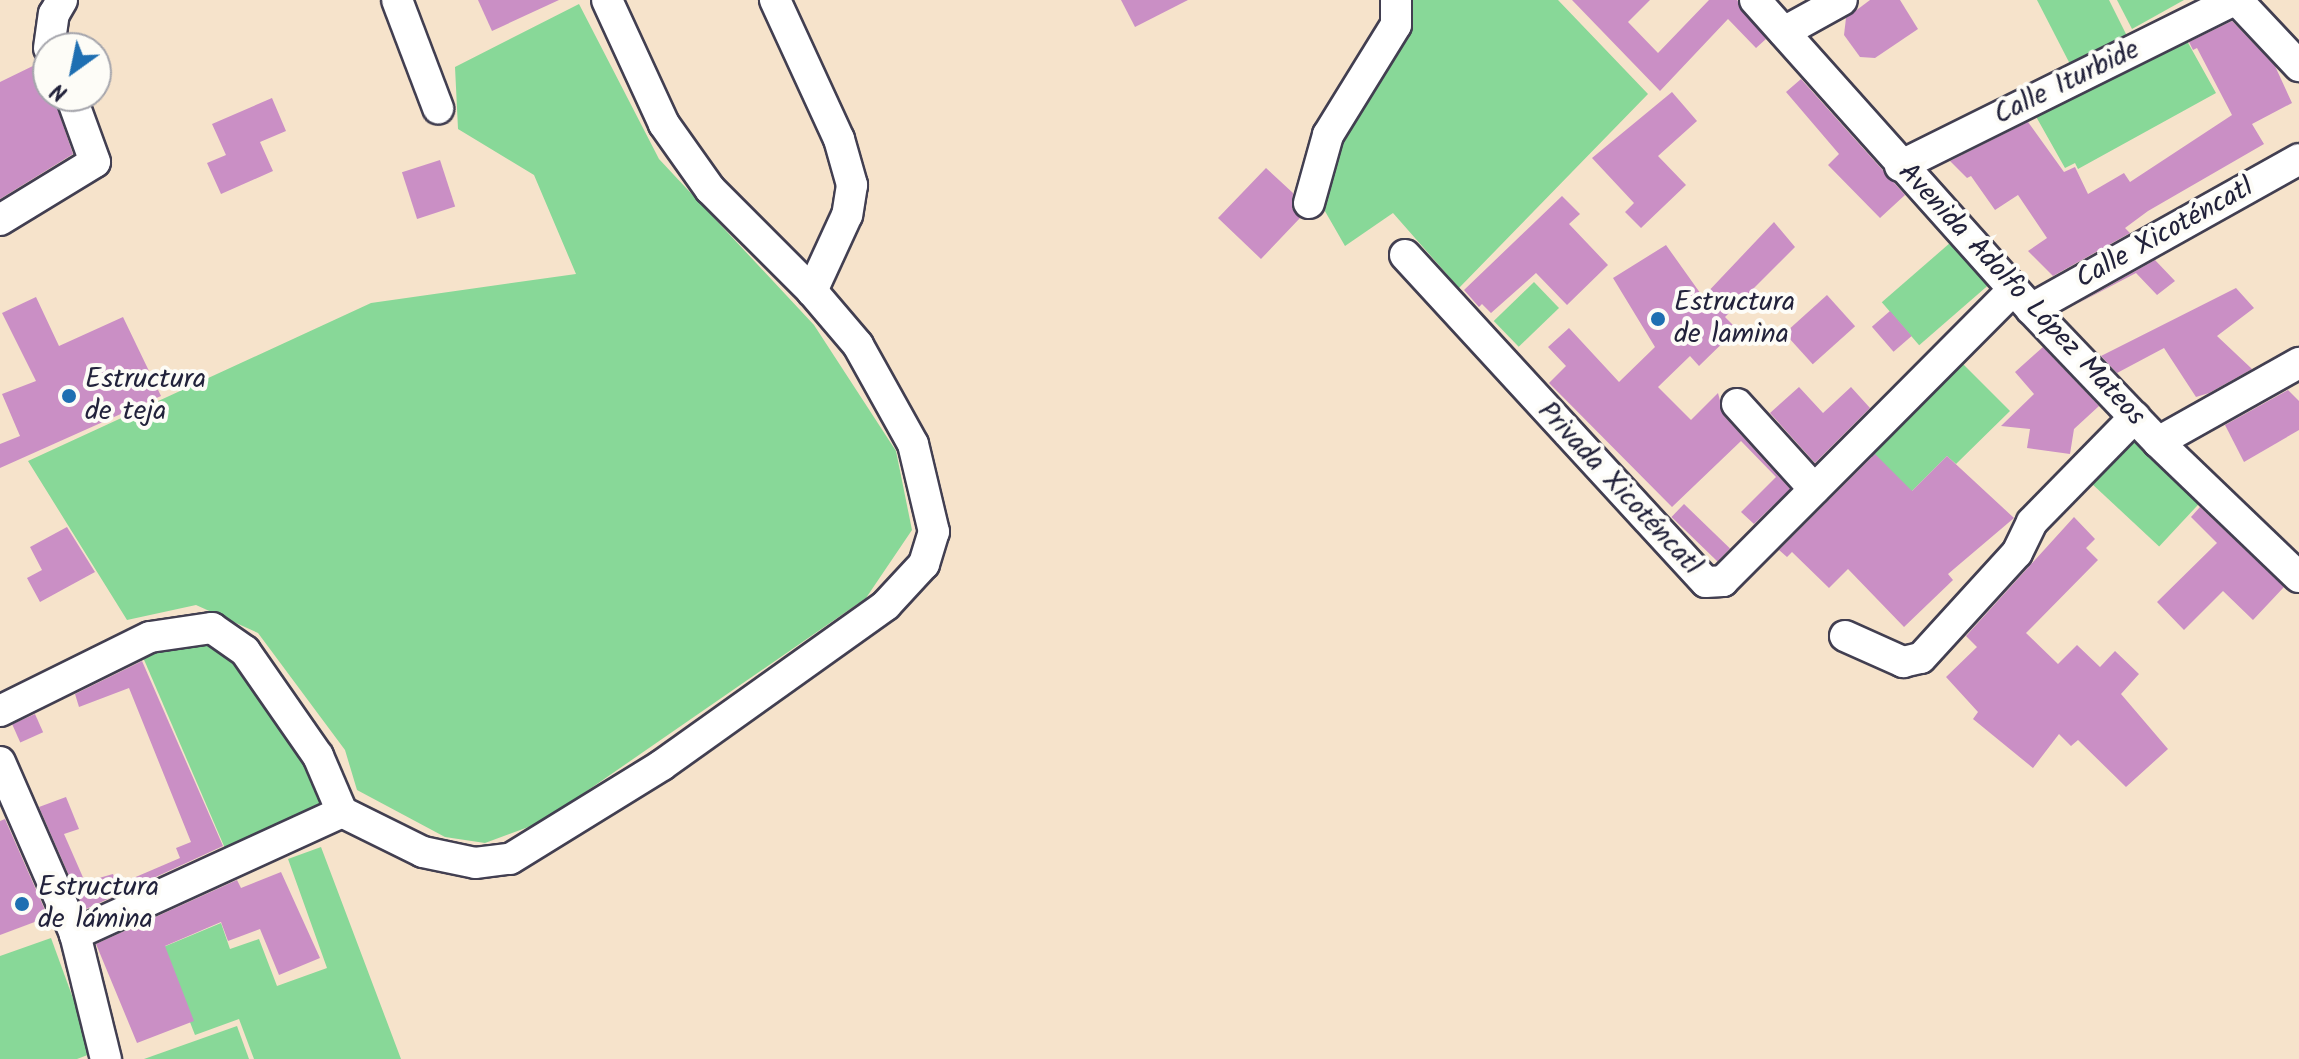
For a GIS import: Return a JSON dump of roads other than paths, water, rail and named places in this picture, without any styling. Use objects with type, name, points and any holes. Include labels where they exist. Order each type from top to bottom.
[{"type":"street","points":[[51,32],[54,14],[62,0]]},
{"type":"street","points":[[397,0],[438,108]]},
{"type":"street","points":[[0,711],[150,637],[212,628],[245,651],[318,756],[342,812],[423,852],[475,863],[510,859],[662,765],[886,605],[924,564],[934,532],[913,444],[858,345],[812,291],[710,189],[672,134],[607,0]]},
{"type":"street","points":[[775,0],[839,139],[852,185],[847,215],[812,291]]},
{"type":"street","points":[[1309,203],[1328,135],[1396,25],[1396,0]]},
{"type":"street","name":"Avenida Adolfo López Mateos","points":[[1755,0],[1900,166],[2022,299],[2158,442],[2299,577]]},
{"type":"street","points":[[1784,32],[1842,0]]},
{"type":"street","points":[[2236,0],[2299,66]]},
{"type":"street","name":"Calle Iturbide","points":[[1900,166],[2236,0]]},
{"type":"street","points":[[0,220],[95,162],[77,112]]},
{"type":"street","name":"Calle Xicoténcatl","points":[[2022,299],[2299,159]]},
{"type":"street","name":"Privada Xicoténcatl","points":[[1405,255],[1706,582],[1723,581],[1814,489],[2022,299]]},
{"type":"street","points":[[2158,442],[2299,363]]},
{"type":"street","points":[[1737,404],[1814,489]]},
{"type":"street","points":[[1845,636],[1903,662],[1921,658],[2017,553],[2032,522],[2135,417]]},
{"type":"street","points":[[0,762],[75,934],[106,1059]]},
{"type":"street","points":[[75,934],[342,812]]},
{"type":"place","name":"Estructura de lamina","points":[[1658,319]]},
{"type":"place","name":"Estructura de teja","points":[[69,396]]},
{"type":"place","name":"Estructura de lámina","points":[[22,904]]}]
